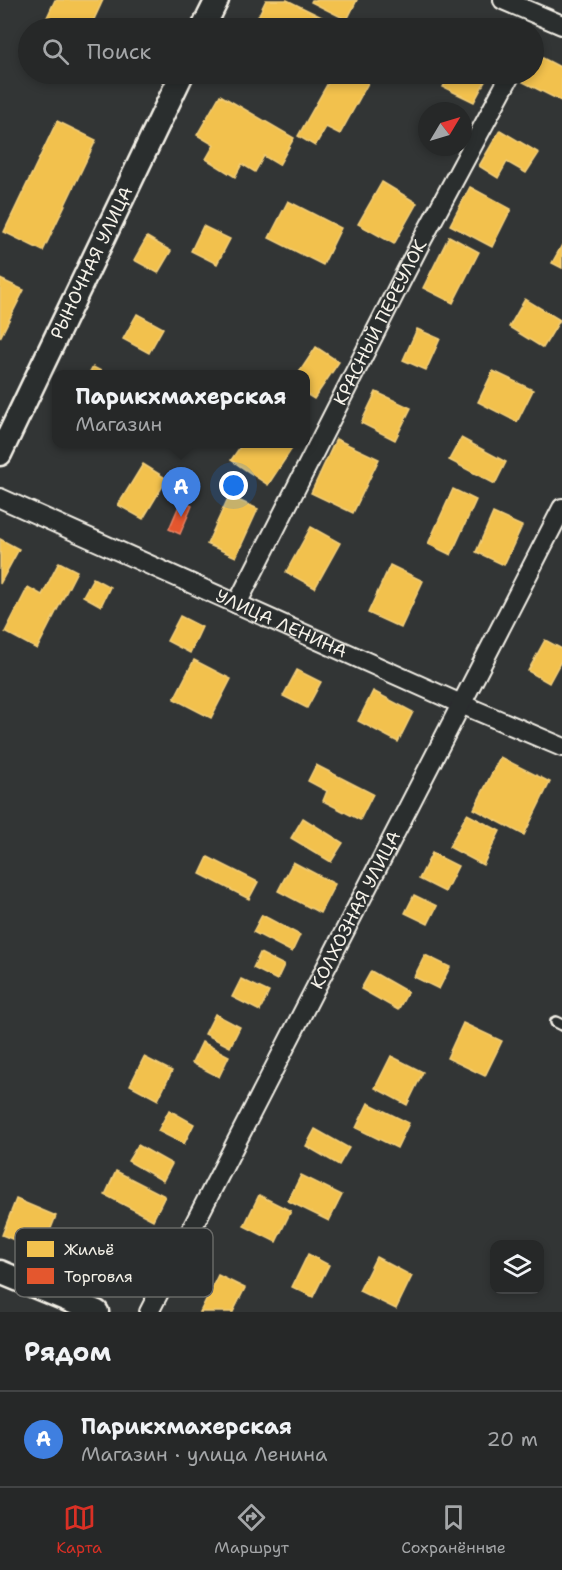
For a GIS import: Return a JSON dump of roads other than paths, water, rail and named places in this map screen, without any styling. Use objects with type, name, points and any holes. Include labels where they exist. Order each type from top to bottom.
[{"type":"street","points":[[208,18],[217,0]]},
{"type":"street","points":[[503,0],[529,18]]},
{"type":"street","points":[[544,24],[562,25]]},
{"type":"street","name":"РЫНОЧНАЯ УЛИЦА","points":[[0,454],[177,84]]},
{"type":"street","name":"КРАСНЫЙ ПЕРЕУЛОК","points":[[237,604],[422,242],[506,84]]},
{"type":"street","name":"УЛИЦА ЛЕНИНА","points":[[0,498],[562,747]]},
{"type":"street","name":"КОЛХОЗНАЯ УЛИЦА","points":[[192,1228],[562,508]]},
{"type":"street","points":[[0,1272],[15,1278]]},
{"type":"street","points":[[61,1297],[97,1312]]},
{"type":"street","name":"КОЛХОЗНАЯ УЛИЦА","points":[[149,1312],[157,1297]]},
{"type":"place","name":"Парикхмахерская","points":[[181,517]]}]
